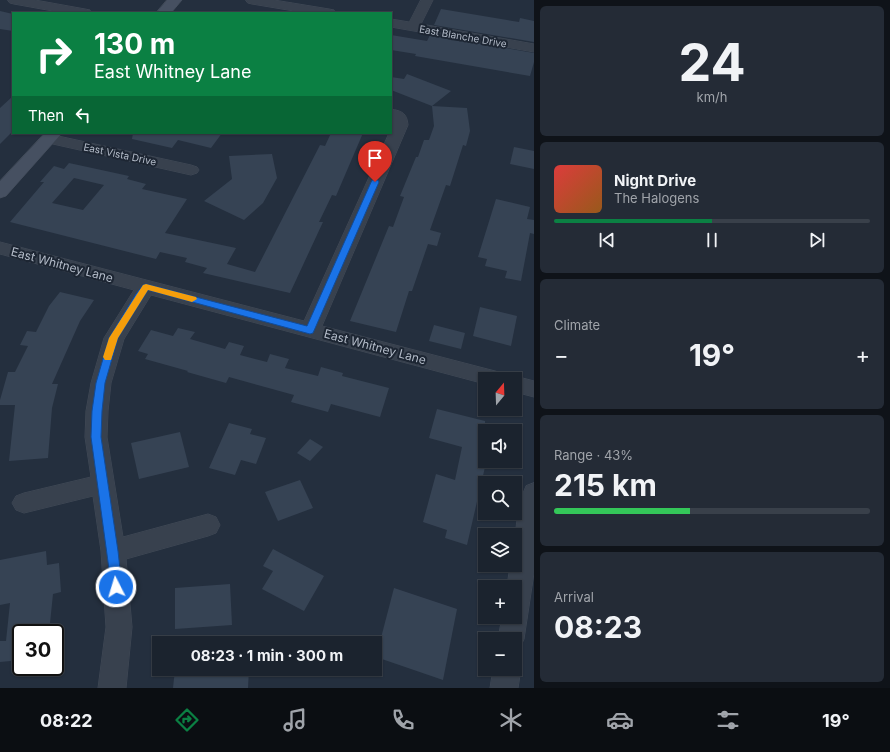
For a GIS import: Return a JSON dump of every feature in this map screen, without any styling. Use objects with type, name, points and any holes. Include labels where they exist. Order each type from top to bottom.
[{"type":"street","points":[[14,0],[80,12]]},
{"type":"street","points":[[164,12],[175,0]]},
{"type":"street","points":[[252,0],[323,12]]},
{"type":"street","points":[[413,27],[427,0]]},
{"type":"street","name":"East Blanche Drive","points":[[392,24],[534,48]]},
{"type":"street","points":[[310,330],[400,125],[395,115]]},
{"type":"street","points":[[0,192],[52,136]]},
{"type":"street","name":"East Vista Drive","points":[[52,136],[191,170]]},
{"type":"street","name":"East Whitney Lane","points":[[0,248],[478,374]]},
{"type":"street","points":[[112,688],[119,627],[112,551],[96,437],[97,411],[101,383],[114,338],[146,287]]},
{"type":"street","points":[[522,386],[534,389]]},
{"type":"street","points":[[24,503],[103,484]]},
{"type":"street","points":[[521,580],[534,493]]},
{"type":"street","points":[[112,551],[208,525]]},
{"type":"street","points":[[504,688],[506,676]]},
{"type":"building","points":[[441,9],[519,22],[520,18],[534,21],[534,42],[434,25]]},
{"type":"building","points":[[0,11],[12,14],[12,31],[0,29]]},
{"type":"building","points":[[392,35],[427,41],[430,35],[534,53],[534,62],[530,76],[415,56],[416,54],[392,50]]},
{"type":"building","points":[[407,74],[451,91],[432,106],[392,90],[392,77],[404,79]]},
{"type":"building","points":[[12,97],[12,132],[0,144],[0,108]]},
{"type":"building","points":[[432,106],[467,108],[470,131],[466,146],[463,145],[450,186],[446,185],[430,230],[441,233],[437,246],[428,244],[412,291],[409,291],[396,332],[350,321],[389,226],[393,227],[404,197],[400,196],[416,157],[418,157],[424,140],[429,140],[434,126]]},
{"type":"building","points":[[133,134],[221,134],[211,148],[178,140],[172,148],[132,139]]},
{"type":"building","points":[[331,134],[363,134],[336,196],[332,195],[319,222],[323,222],[290,293],[203,273],[207,268],[185,262],[187,258],[160,252],[156,259],[10,222],[44,182],[40,182],[54,166],[64,169],[69,163],[129,176],[127,179],[146,184],[142,189],[187,199],[165,233],[236,248],[227,264],[255,272],[320,145],[325,146]],"holes":[[[74,178],[104,185],[83,210],[52,203]]]},
{"type":"building","points":[[514,147],[534,151],[534,169],[510,164]]},
{"type":"building","points":[[272,154],[277,178],[263,203],[244,220],[204,201],[232,179],[229,156]]},
{"type":"building","points":[[496,199],[530,207],[527,219],[534,220],[534,234],[530,233],[521,281],[505,278],[507,271],[485,266],[487,259],[478,257]]},
{"type":"building","points":[[60,292],[94,300],[80,321],[52,384],[58,384],[52,408],[48,458],[9,461],[15,405],[0,405],[8,372],[15,372],[28,346],[20,345],[27,331],[36,332],[49,306]]},
{"type":"building","points":[[480,307],[517,316],[511,346],[473,336]]},
{"type":"building","points":[[434,325],[465,333],[461,349],[429,341]]},
{"type":"building","points":[[178,328],[195,332],[190,339],[225,349],[229,342],[244,346],[240,355],[267,362],[270,354],[289,359],[285,368],[318,376],[321,367],[343,373],[342,376],[389,388],[380,417],[331,404],[328,412],[291,402],[294,395],[229,377],[226,383],[187,372],[188,371],[145,359],[148,354],[138,351],[151,330],[173,336]]},
{"type":"building","points":[[437,409],[485,421],[485,424],[478,424],[478,468],[485,468],[483,476],[478,476],[478,497],[467,545],[445,538],[447,530],[423,522],[436,474],[455,480],[462,447],[429,438]]},
{"type":"building","points":[[229,423],[252,429],[250,434],[266,438],[256,464],[241,460],[235,475],[209,468]]},
{"type":"building","points":[[180,432],[189,467],[139,479],[131,443]]},
{"type":"building","points":[[310,439],[323,447],[310,461],[297,453]]},
{"type":"building","points":[[300,480],[313,508],[278,521],[265,492]]},
{"type":"building","points":[[273,549],[324,576],[304,611],[262,589],[273,571],[263,566]]},
{"type":"building","points":[[46,551],[47,565],[59,563],[61,592],[53,594],[50,624],[12,624],[12,661],[0,662],[0,641],[6,641],[10,603],[0,605],[0,560]]},
{"type":"building","points":[[230,584],[232,625],[175,629],[175,588]]},
{"type":"building","points":[[394,588],[457,609],[443,680],[382,659],[381,636]]},
{"type":"building","points":[[174,676],[249,676],[248,688],[173,688]]},
{"type":"slow traffic","points":[[108,357],[114,338],[135,302],[146,287],[192,299]]},
{"type":"route","points":[[116,587],[96,437],[97,411],[101,383],[114,338],[139,297],[146,287],[310,330],[375,182]]}]
